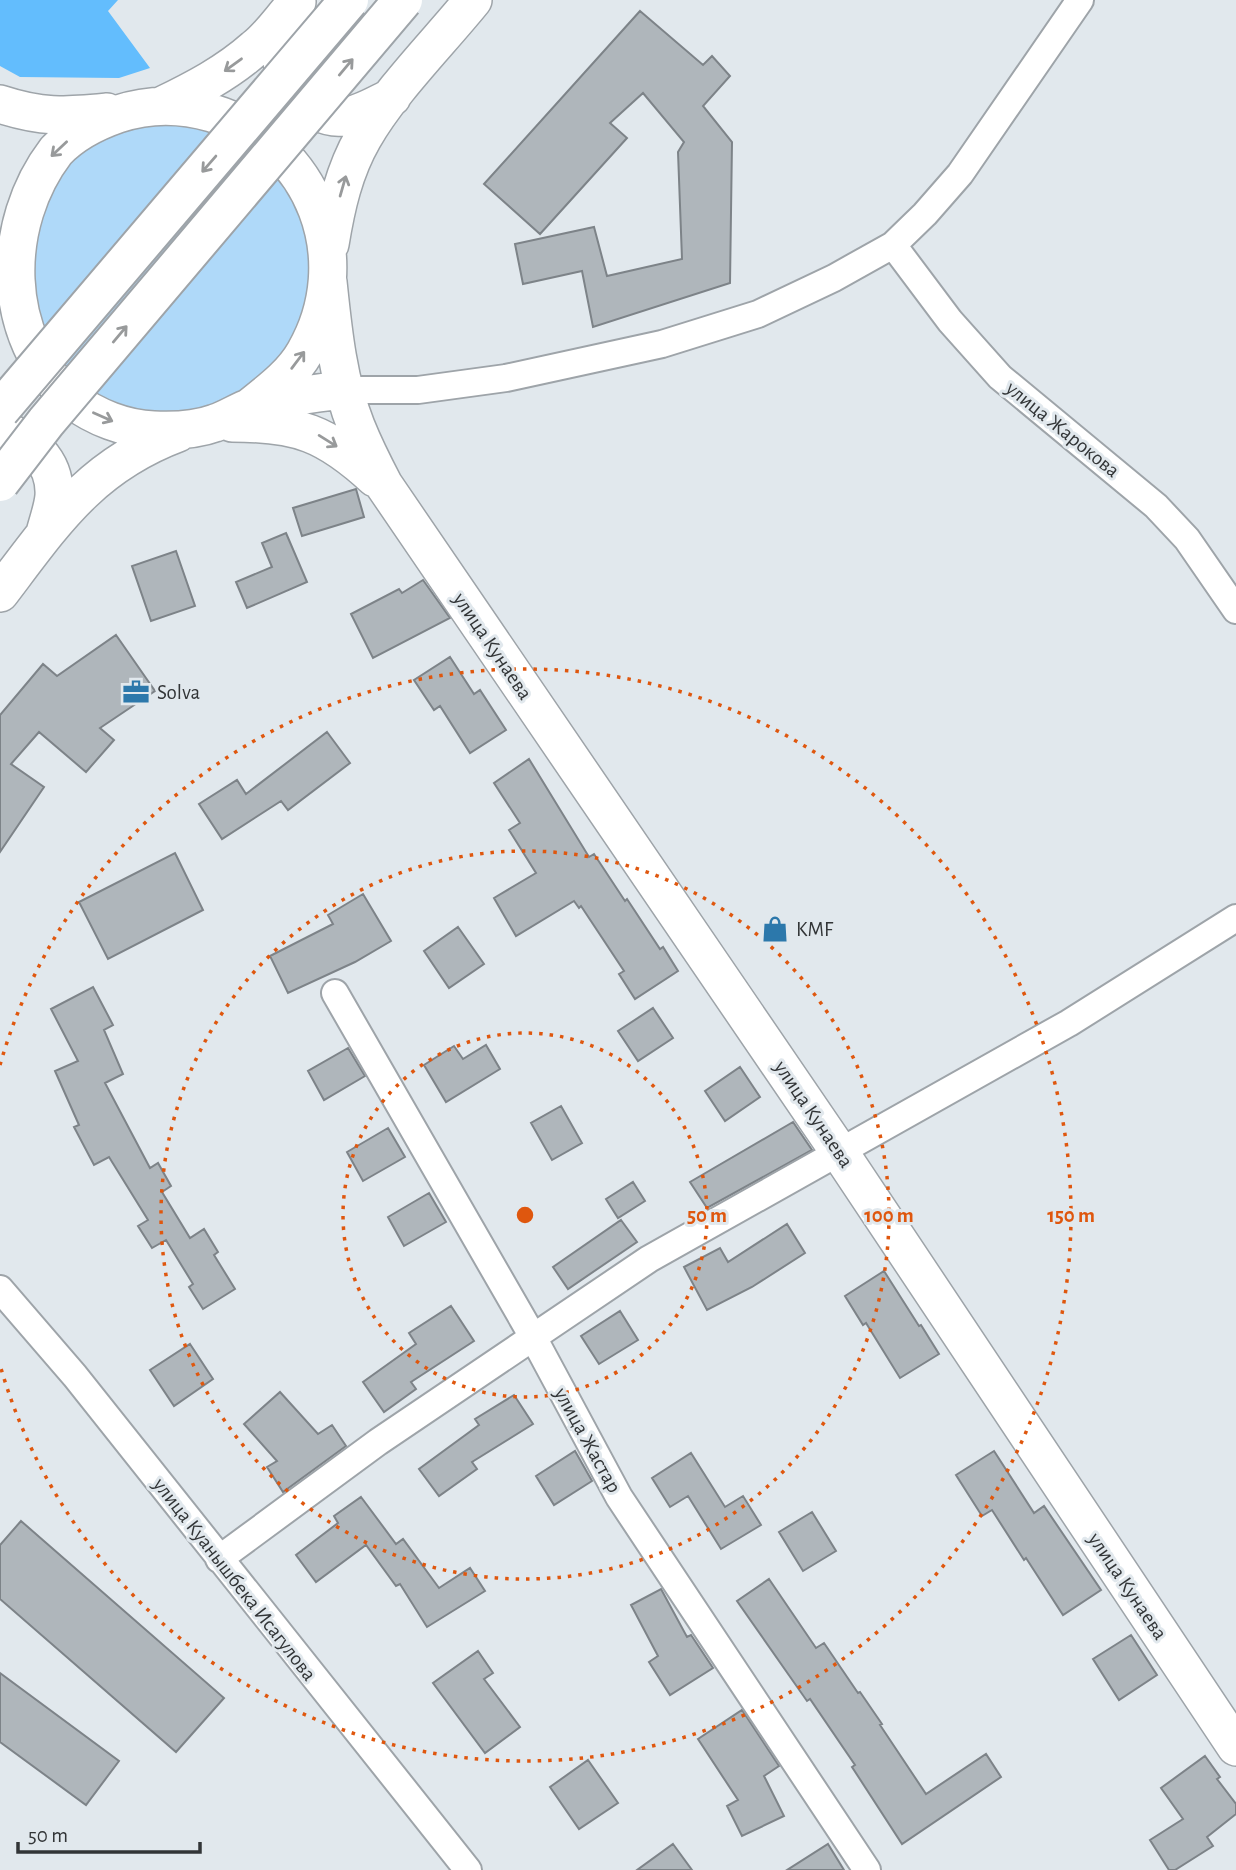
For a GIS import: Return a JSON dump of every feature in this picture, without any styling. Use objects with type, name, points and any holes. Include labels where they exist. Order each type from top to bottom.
[{"type":"highway","points":[[0,410],[349,0]]},
{"type":"highway","points":[[0,482],[46,422],[403,0]]},
{"type":"main road","points":[[250,407],[280,384],[304,354],[320,319],[336,210],[346,174],[363,137],[392,97],[474,0]]},
{"type":"main road","points":[[298,1],[282,50],[283,74],[291,90],[304,102],[323,113],[341,117],[392,97]]},
{"type":"main road","points":[[6,239],[18,202],[37,170],[64,143],[96,122],[146,108],[202,86],[257,47],[298,1]]},
{"type":"main road","points":[[0,104],[25,112],[52,116],[146,108],[196,108],[229,118],[260,135],[286,158],[307,186],[321,218],[333,331],[345,390],[356,425],[384,485]]},
{"type":"main road","points":[[0,202],[6,239],[4,269],[7,299],[17,333],[34,363],[57,389],[85,410],[117,424],[152,430],[270,423],[318,435],[352,456],[384,485]]},
{"type":"main road","points":[[0,335],[7,299]]},
{"type":"main road","points":[[0,593],[73,499],[101,475],[133,454],[159,440],[250,407],[313,393],[345,390]]},
{"type":"main road","points":[[0,429],[18,435],[37,448],[50,470],[54,495],[44,534]]},
{"type":"main road","name":"улица Кунаева","points":[[384,485],[841,1153],[1236,1748]]},
{"type":"street","points":[[345,390],[418,390],[506,378],[663,344],[758,314],[834,278],[893,245],[925,214],[960,174],[1080,0]]},
{"type":"street","name":"улица Жарокова","points":[[893,245],[950,321],[1000,377],[1156,506],[1187,540],[1236,610]]},
{"type":"street","points":[[219,1559],[377,1442],[649,1259],[1069,1023],[1236,918]]},
{"type":"street","name":"улица Жастар","points":[[335,993],[533,1338],[620,1497],[867,1870]]},
{"type":"street","name":"улица Куанышбека Исагулова","points":[[0,1289],[75,1376],[468,1870]]},
{"type":"shaded area","points":[[0,0],[118,0],[108,11],[150,68],[119,78],[20,77],[0,66]]},
{"type":"shaded area","points":[[168,124],[210,130],[236,141],[260,157],[280,177],[296,201],[307,227],[313,269],[307,311],[296,337],[280,361],[260,381],[236,397],[210,408],[168,414],[126,408],[100,397],[76,381],[56,361],[40,337],[29,311],[23,269],[29,227],[40,201],[56,177],[76,157],[100,141],[126,130]]},
{"type":"building","points":[[640,11],[703,65],[712,56],[730,76],[703,106],[732,142],[730,283],[593,327],[582,271],[523,284],[515,244],[594,227],[607,276],[682,259],[678,152],[684,142],[643,93],[610,123],[627,138],[540,234],[484,184]]},
{"type":"building","points":[[356,489],[364,517],[302,536],[293,508]]},
{"type":"building","points":[[286,533],[307,582],[247,608],[236,582],[272,567],[262,543]]},
{"type":"building","points":[[176,551],[195,606],[151,621],[132,566]]},
{"type":"building","points":[[423,580],[450,618],[373,658],[351,614],[399,589],[402,593]]},
{"type":"building","points":[[116,635],[155,691],[100,728],[114,740],[86,772],[39,732],[11,764],[44,787],[0,852],[0,715],[43,664],[57,676]]},
{"type":"building","points":[[450,657],[474,694],[480,690],[506,730],[470,753],[440,706],[434,710],[414,680]]},
{"type":"building","points":[[327,732],[350,763],[288,810],[281,801],[222,839],[199,804],[237,780],[246,794]]},
{"type":"building","points":[[529,759],[589,857],[594,854],[625,901],[627,899],[678,971],[635,999],[619,974],[624,971],[581,906],[579,908],[574,901],[516,936],[494,898],[536,873],[509,830],[520,823],[494,783]]},
{"type":"building","points":[[175,853],[203,910],[108,959],[79,902]]},
{"type":"building","points":[[363,894],[391,941],[355,962],[288,993],[270,956],[333,924],[328,915]]},
{"type":"building","points":[[458,927],[484,964],[449,988],[424,951]]},
{"type":"building","points":[[93,987],[113,1025],[104,1030],[123,1074],[105,1083],[150,1168],[158,1163],[171,1186],[162,1192],[190,1238],[204,1229],[218,1252],[214,1255],[235,1289],[203,1309],[189,1287],[193,1284],[166,1240],[152,1248],[138,1226],[148,1220],[109,1157],[94,1165],[74,1127],[79,1125],[55,1071],[78,1061],[51,1009]]},
{"type":"building","points":[[653,1008],[673,1038],[638,1061],[618,1031]]},
{"type":"building","points":[[486,1045],[500,1069],[446,1102],[424,1065],[454,1046],[463,1059]]},
{"type":"building","points":[[348,1048],[365,1076],[324,1100],[308,1071]]},
{"type":"building","points":[[740,1067],[760,1097],[725,1121],[705,1091]]},
{"type":"building","points":[[561,1106],[582,1143],[552,1160],[531,1123]]},
{"type":"building","points":[[793,1122],[812,1150],[707,1208],[690,1182]]},
{"type":"building","points":[[388,1128],[405,1157],[363,1181],[347,1152]]},
{"type":"building","points":[[633,1182],[645,1201],[618,1218],[606,1199]]},
{"type":"building","points":[[429,1193],[446,1222],[404,1246],[388,1217]]},
{"type":"building","points":[[621,1220],[637,1242],[568,1289],[553,1267]]},
{"type":"building","points":[[787,1224],[805,1253],[752,1287],[707,1310],[684,1267],[720,1248],[728,1262]]},
{"type":"building","points":[[884,1271],[939,1354],[900,1378],[866,1323],[863,1325],[845,1296]]},
{"type":"building","points":[[451,1306],[474,1341],[411,1382],[416,1389],[384,1412],[363,1382],[416,1344],[409,1333]]},
{"type":"building","points":[[620,1311],[638,1340],[599,1364],[581,1336]]},
{"type":"building","points":[[190,1344],[213,1379],[174,1406],[150,1370]]},
{"type":"building","points":[[280,1392],[318,1434],[332,1425],[346,1446],[283,1492],[267,1467],[277,1461],[244,1424]]},
{"type":"building","points":[[514,1395],[533,1424],[472,1462],[477,1469],[439,1496],[419,1469],[479,1425],[475,1419]]},
{"type":"building","points":[[575,1451],[592,1481],[554,1505],[536,1476]]},
{"type":"building","points":[[994,1451],[1034,1513],[1044,1506],[1101,1590],[1063,1615],[992,1510],[982,1516],[956,1475]]},
{"type":"building","points":[[691,1453],[725,1507],[743,1496],[761,1525],[721,1549],[688,1496],[670,1507],[652,1478]]},
{"type":"building","points":[[361,1497],[396,1544],[403,1539],[439,1588],[470,1568],[485,1591],[427,1627],[400,1584],[396,1586],[366,1545],[316,1582],[296,1555],[338,1523],[334,1516]]},
{"type":"building","points":[[812,1512],[836,1551],[803,1571],[779,1532]]},
{"type":"building","points":[[21,1521],[224,1698],[176,1752],[0,1599],[0,1545]]},
{"type":"building","points":[[769,1579],[816,1648],[824,1643],[858,1693],[860,1692],[926,1794],[986,1754],[1001,1777],[902,1844],[852,1767],[855,1765],[737,1601]]},
{"type":"building","points":[[661,1589],[687,1637],[691,1635],[713,1668],[670,1695],[649,1662],[658,1656],[631,1605]]},
{"type":"building","points":[[1131,1635],[1157,1675],[1119,1700],[1093,1659]]},
{"type":"building","points":[[478,1651],[493,1673],[484,1679],[520,1727],[485,1753],[433,1683]]},
{"type":"building","points":[[0,1673],[119,1761],[86,1805],[0,1742]]},
{"type":"building","points":[[742,1710],[779,1766],[764,1776],[784,1816],[742,1836],[727,1806],[738,1800],[698,1739]]},
{"type":"building","points":[[1205,1756],[1220,1777],[1217,1779],[1236,1804],[1236,1814],[1207,1837],[1213,1846],[1175,1870],[1169,1870],[1150,1840],[1183,1819],[1161,1788]]},
{"type":"building","points":[[588,1760],[618,1803],[579,1829],[550,1787]]},
{"type":"building","points":[[673,1844],[692,1870],[637,1870]]},
{"type":"building","points":[[828,1844],[844,1870],[787,1870]]},
{"type":"place","name":"Solva","points":[[136,692]]},
{"type":"place","name":"KMF","points":[[775,929]]}]
